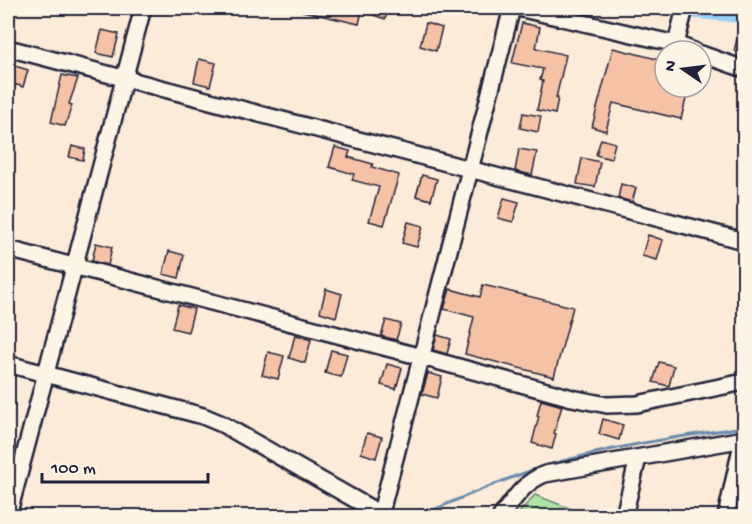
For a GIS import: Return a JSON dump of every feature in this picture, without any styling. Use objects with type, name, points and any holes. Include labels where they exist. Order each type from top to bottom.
[{"type":"street","points":[[8,516],[143,8]]},
{"type":"street","points":[[8,364],[203,416],[222,424],[381,516],[512,8]]},
{"type":"street","points":[[518,8],[654,39]]},
{"type":"street","points":[[677,39],[684,14]]},
{"type":"street","points":[[8,48],[744,241]]},
{"type":"street","points":[[713,58],[744,69]]},
{"type":"street","points":[[8,249],[572,398],[607,405],[637,404],[744,382]]},
{"type":"street","points":[[501,516],[519,491],[532,479],[545,474],[744,439],[726,516]]},
{"type":"street","points":[[624,516],[638,458]]},
{"type":"green space","points":[[535,495],[590,516],[516,516]]},
{"type":"building","points":[[303,8],[389,8],[385,19],[362,11],[359,24],[302,11]]},
{"type":"building","points":[[426,23],[442,28],[436,51],[420,46]]},
{"type":"building","points":[[522,23],[540,27],[536,48],[566,55],[556,98],[558,98],[555,114],[537,110],[543,69],[512,63]]},
{"type":"building","points":[[741,23],[744,23],[744,53],[734,51]]},
{"type":"building","points":[[102,30],[119,34],[113,57],[96,53]]},
{"type":"building","points":[[613,48],[653,58],[653,99],[686,99],[681,119],[613,103],[606,131],[592,127]]},
{"type":"building","points":[[199,59],[216,63],[210,86],[194,82]]},
{"type":"building","points":[[12,65],[28,70],[23,87],[8,82]]},
{"type":"building","points":[[62,75],[78,78],[69,104],[72,105],[65,126],[51,122]]},
{"type":"building","points":[[523,113],[541,116],[538,132],[520,128]]},
{"type":"building","points":[[601,139],[615,143],[611,159],[596,155]]},
{"type":"building","points":[[72,146],[85,149],[83,160],[69,157]]},
{"type":"building","points":[[335,147],[350,151],[348,157],[399,175],[384,225],[369,221],[379,187],[352,180],[354,174],[329,167]]},
{"type":"building","points":[[519,149],[537,152],[532,175],[515,171]]},
{"type":"building","points":[[582,158],[600,162],[595,187],[577,184]]},
{"type":"building","points":[[422,175],[437,179],[431,200],[416,196]]},
{"type":"building","points":[[621,184],[636,188],[632,202],[618,198]]},
{"type":"building","points":[[504,198],[519,202],[513,222],[498,218]]},
{"type":"building","points":[[408,222],[423,226],[417,247],[402,243]]},
{"type":"building","points":[[648,235],[663,240],[657,260],[642,256]]},
{"type":"building","points":[[96,243],[112,247],[108,265],[92,261]]},
{"type":"building","points":[[169,251],[184,255],[179,278],[163,274]]},
{"type":"building","points":[[483,285],[573,307],[554,377],[465,354],[474,317],[444,309],[450,289],[480,297]]},
{"type":"building","points":[[326,289],[342,294],[336,317],[320,312]]},
{"type":"building","points":[[178,305],[194,309],[188,332],[172,328]]},
{"type":"building","points":[[386,320],[401,324],[396,340],[381,336]]},
{"type":"building","points":[[295,335],[311,340],[305,363],[289,358]]},
{"type":"building","points":[[437,335],[451,339],[447,354],[433,350]]},
{"type":"building","points":[[331,350],[347,354],[341,377],[325,373]]},
{"type":"building","points":[[268,352],[284,356],[278,379],[262,375]]},
{"type":"building","points":[[659,362],[674,366],[669,386],[653,382]]},
{"type":"building","points":[[387,364],[402,368],[396,389],[381,385]]},
{"type":"building","points":[[428,373],[442,377],[437,398],[422,394]]},
{"type":"building","points":[[541,400],[562,406],[552,449],[532,443]]},
{"type":"building","points":[[603,419],[623,425],[619,440],[599,434]]},
{"type":"building","points":[[367,433],[382,437],[376,458],[361,453]]},
{"type":"waterway","points":[[686,8],[744,13]]},
{"type":"waterway","points":[[422,515],[511,478],[567,460],[642,443],[744,427]]},
{"type":"waterway","points":[[355,490],[375,501]]},
{"type":"waterway","points":[[388,508],[394,511]]}]
